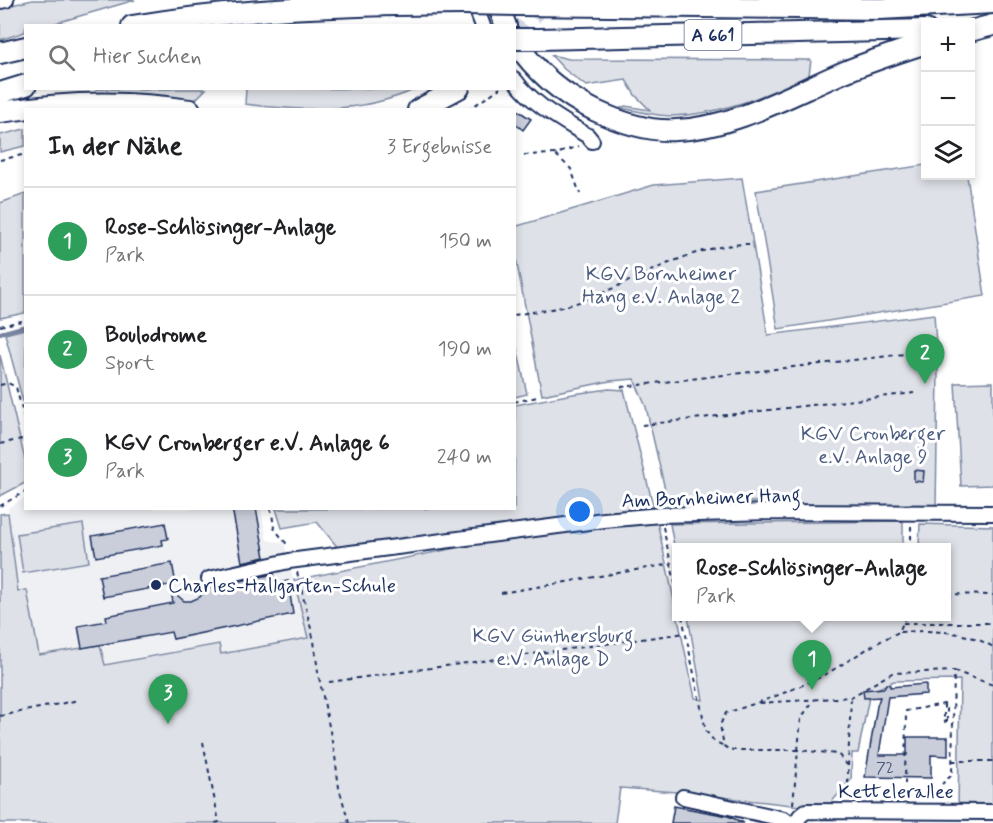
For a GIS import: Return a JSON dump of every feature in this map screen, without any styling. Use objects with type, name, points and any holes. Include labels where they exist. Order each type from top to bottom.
[{"type":"highway","points":[[496,0],[505,24]]},
{"type":"highway","name":"A 661","points":[[145,24],[204,15],[354,4],[468,2],[518,5],[891,9],[993,3]]},
{"type":"highway","points":[[975,28],[993,25]]},
{"type":"highway","name":"A 661","points":[[516,39],[921,30]]},
{"type":"highway","points":[[516,41],[544,76],[557,88],[586,106],[626,123],[674,131],[701,128],[773,104],[838,74],[921,45]]},
{"type":"highway","points":[[0,53],[24,47]]},
{"type":"highway","points":[[0,93],[24,86]]},
{"type":"highway","points":[[422,108],[455,90]]},
{"type":"highway","points":[[26,108],[110,102],[170,108]]},
{"type":"highway","points":[[0,112],[24,108]]},
{"type":"street","points":[[0,1],[6,0]]},
{"type":"street","points":[[468,2],[482,24]]},
{"type":"street","points":[[516,82],[521,89],[550,112],[588,136],[592,141]]},
{"type":"street","name":"Am Bornheimer Hang","points":[[209,579],[293,560],[604,520],[661,515],[770,512],[993,513]]},
{"type":"street","points":[[683,797],[784,819],[795,817]]},
{"type":"street","name":"Kettelerallee","points":[[795,817],[806,810],[993,812]]},
{"type":"path","points":[[471,108],[497,90]]},
{"type":"path","points":[[524,155],[556,154],[592,141]]},
{"type":"path","points":[[0,160],[24,154]]},
{"type":"path","points":[[556,154],[571,169],[580,194]]},
{"type":"path","points":[[516,315],[572,305],[683,257],[730,244],[750,244]]},
{"type":"path","points":[[0,326],[24,320]]},
{"type":"path","points":[[621,387],[914,353]]},
{"type":"path","points":[[0,385],[8,383],[16,387],[24,417]]},
{"type":"path","points":[[642,425],[914,393]]},
{"type":"path","points":[[516,402],[537,397]]},
{"type":"path","points":[[0,444],[24,438]]},
{"type":"path","points":[[0,506],[24,492]]},
{"type":"path","points":[[270,510],[277,534],[288,544],[314,641],[339,788],[349,823]]},
{"type":"path","points":[[911,514],[911,543]]},
{"type":"path","points":[[661,515],[672,569]]},
{"type":"path","points":[[501,593],[671,564]]},
{"type":"path","points":[[951,594],[993,595]]},
{"type":"path","points":[[683,621],[706,731],[714,741],[730,750],[797,750],[838,754],[849,766]]},
{"type":"path","points":[[899,632],[903,623],[993,623]]},
{"type":"path","points":[[724,747],[720,725],[726,713],[757,703],[821,676],[899,632],[928,631],[969,635],[993,647]]},
{"type":"path","points":[[329,682],[686,633]]},
{"type":"path","points":[[757,703],[851,697],[892,673],[954,671],[993,685]]},
{"type":"path","points":[[942,784],[952,775],[954,671]]},
{"type":"path","points":[[848,792],[851,697]]},
{"type":"path","points":[[0,716],[79,700]]},
{"type":"path","points":[[795,817],[797,750],[801,718],[814,700]]},
{"type":"path","points":[[944,705],[947,707],[947,721],[944,722],[944,705]]},
{"type":"path","points":[[905,784],[906,711],[944,705]]},
{"type":"path","points":[[947,714],[953,714]]},
{"type":"path","points":[[203,742],[219,822],[215,823]]},
{"type":"path","points":[[952,761],[993,761]]},
{"type":"shaded area","name":"Charles-Hallgarten-Schule","points":[[24,498],[24,510],[261,510],[267,540],[284,543],[309,638],[221,654],[218,644],[104,665],[100,645],[39,656],[27,590],[19,591],[8,508]]},
{"type":"green space","points":[[32,0],[135,0],[52,24],[24,24],[24,32],[0,40],[0,8]]},
{"type":"green space","points":[[551,55],[569,59],[811,60],[809,75],[759,97],[707,112],[671,116],[621,108],[625,106],[650,110],[635,95],[626,80],[586,86],[564,69]]},
{"type":"green space","points":[[96,90],[205,90],[195,100],[133,94],[97,94]]},
{"type":"green space","points":[[246,90],[414,90],[375,103],[332,108],[288,108],[245,104]]},
{"type":"green space","points":[[24,129],[24,146],[0,152],[0,135]]},
{"type":"green space","points":[[921,166],[921,180],[968,180],[985,296],[778,329],[756,191]]},
{"type":"green space","name":"KGV Bornheimer Hang e.V. Anlage 2","points":[[742,178],[768,335],[934,314],[938,373],[936,508],[809,508],[794,502],[734,502],[715,507],[669,507],[646,407],[634,379],[610,381],[542,395],[516,259],[516,226],[654,185]]},
{"type":"green space","points":[[24,194],[24,313],[0,318],[0,203]]},
{"type":"green space","points":[[24,329],[24,405],[5,334]]},
{"type":"green space","points":[[516,343],[527,394],[516,397]]},
{"type":"green space","points":[[0,355],[24,456],[24,484],[0,496]]},
{"type":"green space","points":[[993,382],[993,485],[961,486],[955,383]]},
{"type":"green space","points":[[609,389],[624,390],[654,509],[339,549],[317,522],[282,528],[276,510],[516,510],[516,405]]},
{"type":"green space","name":"KGV Günthersburg e.V. Anlage D","points":[[8,513],[18,591],[27,590],[39,655],[100,645],[105,665],[219,644],[221,654],[308,638],[294,580],[487,542],[487,540],[657,521],[672,591],[672,621],[678,621],[695,698],[703,700],[689,621],[951,621],[951,543],[919,543],[920,524],[993,526],[993,810],[958,810],[960,680],[894,681],[870,692],[858,753],[852,753],[851,780],[827,807],[620,788],[615,823],[0,823],[0,514]]},
{"type":"green space","points":[[903,521],[903,543],[674,543],[670,524]]},
{"type":"green space","points":[[83,524],[89,562],[23,573],[17,534]]},
{"type":"building","points":[[516,109],[531,119],[523,130],[516,125]]},
{"type":"building","points":[[914,470],[924,471],[923,482],[914,481]]},
{"type":"building","points":[[232,510],[256,510],[265,557],[242,562]]},
{"type":"building","points":[[165,523],[168,539],[162,540],[163,545],[96,557],[92,536]]},
{"type":"building","points":[[172,563],[176,584],[103,597],[99,576]]},
{"type":"building","points":[[274,574],[275,584],[288,581],[293,614],[173,639],[171,632],[82,648],[78,626],[107,621],[106,616],[173,603],[171,590],[184,601],[191,601],[200,597],[207,588]]},
{"type":"building","points":[[886,684],[890,687],[926,684],[926,694],[888,697],[879,755],[907,755],[907,737],[948,737],[948,756],[931,755],[931,778],[865,777],[880,697],[864,698],[863,690],[884,688]]},
{"type":"building","points":[[674,806],[728,816],[744,823],[671,823]]},
{"type":"waterway","points":[[0,333],[24,327]]},
{"type":"tunnel","points":[[516,38],[543,0]]},
{"type":"place","name":"Boulodrome","points":[[925,384]]},
{"type":"place","name":"Charles-Hallgarten-Schule","points":[[156,585]]},
{"type":"place","name":"Rose-Schlösinger-Anlage","points":[[812,690]]},
{"type":"place","name":"KGV Cronberger e.V. Anlage 6","points":[[168,724]]},
{"type":"park label","name":"KGV Cronberger e.V. Anlage 9","points":[[873,444]]}]
